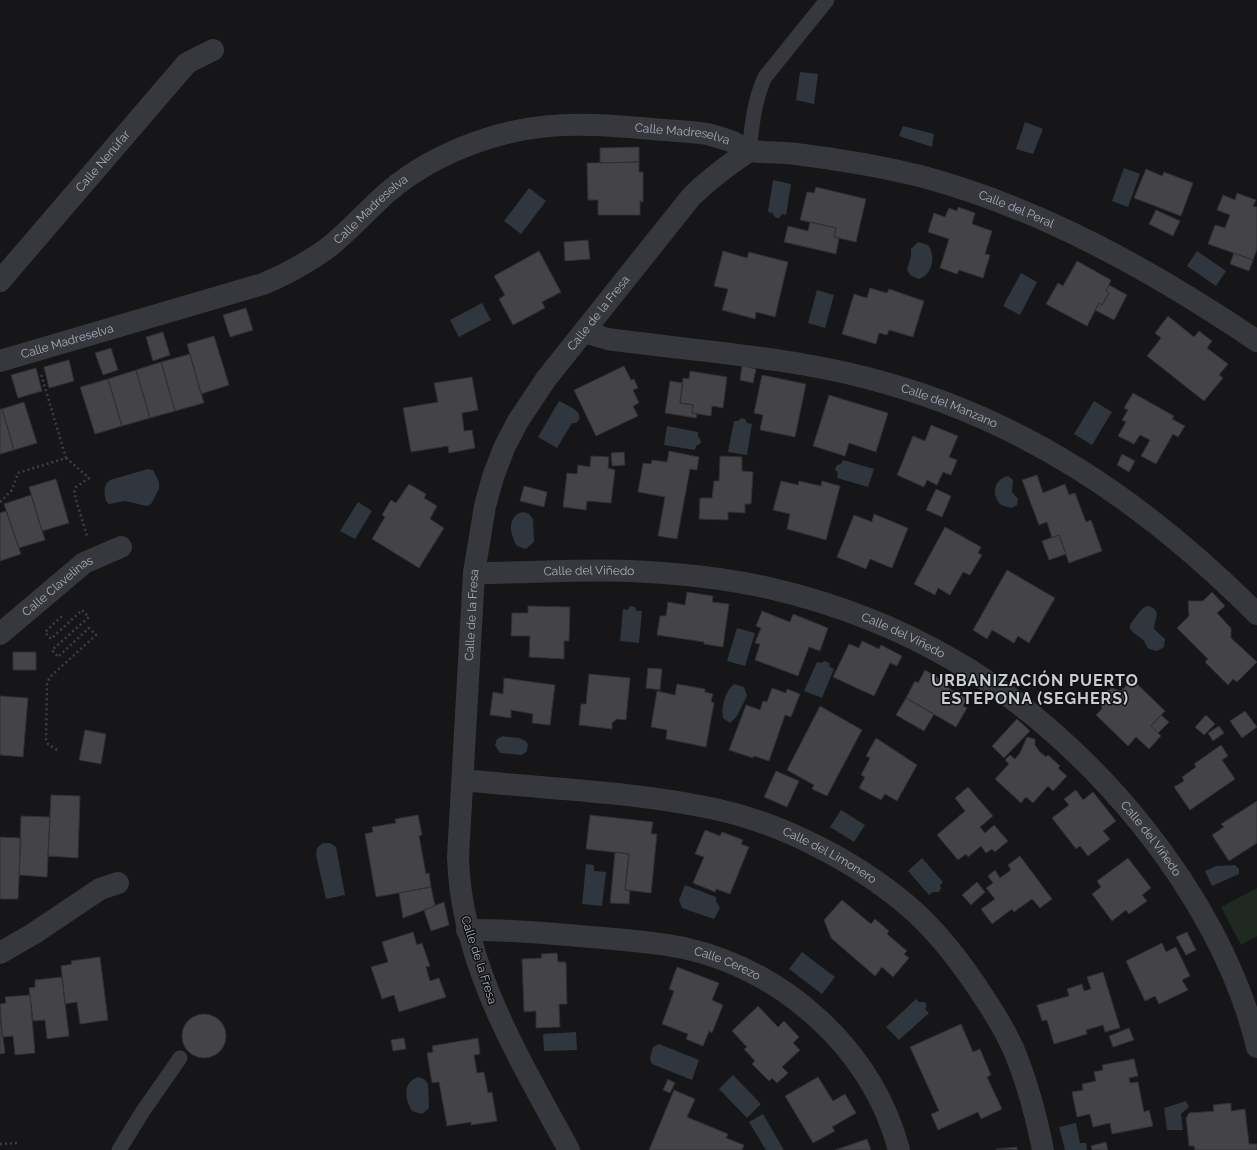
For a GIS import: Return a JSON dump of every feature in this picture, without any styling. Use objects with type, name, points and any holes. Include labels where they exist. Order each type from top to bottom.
[{"type":"street","name":"Calle Nenúfar","points":[[0,281],[187,64],[213,50]]},
{"type":"street","name":"Calle Madreselva","points":[[0,361],[262,284],[284,275],[328,248],[389,192],[412,174],[441,157],[497,135],[548,125],[573,123],[609,125],[706,134],[730,141],[749,151]]},
{"type":"street","name":"Calle de la Fresa","points":[[569,1150],[523,1065],[492,1001],[467,930],[459,878],[474,573],[485,506],[492,477],[504,448],[518,421],[539,390],[691,197],[725,166],[749,151]]},
{"type":"street","name":"Calle del Peral","points":[[749,151],[795,154],[864,164],[920,177],[1014,207],[1099,246],[1215,313],[1257,341]]},
{"type":"street","name":"Calle del Manzano","points":[[584,332],[608,339],[753,356],[815,366],[867,378],[918,393],[971,414],[1056,455],[1126,500],[1194,554],[1257,614]]},
{"type":"street","name":"Calle Clavelinas","points":[[0,634],[74,571],[94,558],[121,547]]},
{"type":"street","name":"Calle del Viñedo","points":[[474,573],[628,571],[728,580],[809,598],[849,612],[887,626],[956,662],[991,684],[1054,734],[1091,769],[1153,838],[1178,873],[1222,953],[1240,994],[1257,1046]]},
{"type":"street","name":"Calle del Limonero","points":[[463,780],[630,795],[716,810],[787,832],[823,849],[855,868],[916,913],[946,945],[971,976],[1012,1047],[1025,1080],[1037,1120],[1043,1150]]},
{"type":"street","points":[[0,953],[33,934],[100,889],[118,883]]},
{"type":"street","name":"Calle Cerezo","points":[[467,930],[509,930],[655,943],[686,949],[743,968],[792,996],[814,1014],[834,1035],[868,1080],[884,1111],[899,1150]]},
{"type":"lane","points":[[749,151],[758,91],[765,77],[827,0]]},
{"type":"lane","points":[[119,1150],[143,1111],[180,1058]]},
{"type":"path","points":[[35,351],[66,458],[89,478],[76,487],[74,493],[94,558]]},
{"type":"path","points":[[0,502],[12,490],[18,473],[66,458]]},
{"type":"path","points":[[57,750],[48,744],[46,739],[47,683],[50,677],[96,636],[89,628],[58,657],[52,650],[88,617],[82,610],[51,639],[45,632],[67,612]]},
{"type":"path","points":[[0,1144],[17,1143]]},
{"type":"shaded area","points":[[800,72],[818,74],[814,104],[796,100]]},
{"type":"shaded area","points":[[1025,122],[1043,129],[1033,154],[1016,149]]},
{"type":"shaded area","points":[[903,126],[934,134],[932,147],[899,136]]},
{"type":"shaded area","points":[[1124,168],[1140,174],[1128,207],[1112,201]]},
{"type":"shaded area","points":[[773,180],[791,184],[786,215],[782,214],[779,218],[776,218],[772,213],[768,212]]},
{"type":"shaded area","points":[[529,188],[546,201],[521,234],[504,221]]},
{"type":"shaded area","points":[[918,242],[928,245],[932,254],[932,264],[930,269],[924,277],[919,279],[910,275],[907,269],[911,256],[911,249]]},
{"type":"shaded area","points":[[1197,251],[1226,271],[1216,286],[1187,266]]},
{"type":"shaded area","points":[[1021,273],[1037,282],[1020,315],[1003,306]]},
{"type":"shaded area","points":[[817,290],[834,295],[825,328],[808,323]]},
{"type":"shaded area","points":[[482,303],[491,320],[459,337],[450,320]]},
{"type":"shaded area","points":[[559,401],[571,407],[580,416],[576,423],[572,423],[557,448],[538,437]]},
{"type":"shaded area","points":[[1094,401],[1112,412],[1092,445],[1074,434]]},
{"type":"shaded area","points":[[741,418],[745,419],[747,423],[752,424],[747,455],[728,452],[734,421],[738,421]]},
{"type":"shaded area","points":[[667,426],[698,432],[698,436],[701,441],[700,444],[696,446],[695,450],[664,445]]},
{"type":"shaded area","points":[[843,460],[874,469],[868,487],[837,478],[838,473],[835,469]]},
{"type":"shaded area","points":[[148,469],[153,470],[159,482],[159,489],[151,504],[147,506],[125,501],[109,504],[106,501],[105,489],[106,484],[110,480]]},
{"type":"shaded area","points":[[1008,476],[1013,480],[1012,492],[1018,499],[1017,505],[1011,508],[1001,505],[995,492],[995,488],[999,481]]},
{"type":"shaded area","points":[[358,502],[372,511],[355,539],[340,531]]},
{"type":"shaded area","points":[[523,512],[529,514],[533,519],[534,542],[526,549],[517,546],[511,531],[514,517]]},
{"type":"shaded area","points":[[630,606],[635,607],[637,611],[642,611],[639,643],[620,641],[623,609],[628,610]]},
{"type":"shaded area","points":[[1149,606],[1157,613],[1154,629],[1165,639],[1164,647],[1157,651],[1149,649],[1143,640],[1130,629],[1131,624],[1137,615],[1143,608]]},
{"type":"shaded area","points":[[737,628],[755,633],[745,666],[727,661]]},
{"type":"shaded area","points":[[825,661],[834,669],[822,698],[804,691],[817,662],[821,663]]},
{"type":"shaded area","points":[[734,684],[744,687],[747,696],[737,716],[730,723],[723,718],[723,709],[726,695]]},
{"type":"shaded area","points":[[503,736],[523,739],[528,744],[527,751],[522,755],[500,753],[495,745],[497,739]]},
{"type":"shaded area","points":[[841,810],[865,825],[854,842],[830,827]]},
{"type":"shaded area","points":[[323,843],[330,843],[336,847],[345,895],[326,899],[316,855],[317,848]]},
{"type":"shaded area","points":[[922,858],[943,882],[940,885],[941,888],[939,892],[933,892],[929,895],[908,871]]},
{"type":"shaded area","points":[[586,864],[594,865],[594,871],[606,872],[602,906],[582,904]]},
{"type":"shaded area","points":[[1235,865],[1239,869],[1239,874],[1212,886],[1205,871],[1216,866]]},
{"type":"shaded area","points":[[685,885],[716,897],[716,901],[720,908],[714,919],[682,908],[679,900]]},
{"type":"shaded area","points":[[1257,888],[1257,936],[1241,945],[1221,907]]},
{"type":"shaded area","points":[[802,952],[835,977],[822,994],[789,969]]},
{"type":"shaded area","points":[[916,999],[919,1002],[925,1002],[927,1006],[925,1009],[929,1013],[899,1040],[886,1027]]},
{"type":"shaded area","points":[[576,1032],[577,1050],[544,1051],[543,1034]]},
{"type":"shaded area","points":[[659,1044],[699,1060],[692,1080],[652,1064],[650,1058],[653,1047]]},
{"type":"shaded area","points":[[733,1075],[761,1104],[747,1118],[719,1089]]},
{"type":"shaded area","points":[[418,1077],[424,1079],[428,1084],[429,1108],[422,1114],[412,1111],[406,1092],[409,1083]]},
{"type":"shaded area","points":[[1186,1101],[1189,1107],[1181,1114],[1183,1130],[1167,1130],[1164,1108]]},
{"type":"shaded area","points":[[763,1114],[784,1150],[766,1150],[749,1122]]},
{"type":"shaded area","points":[[1076,1123],[1080,1143],[1086,1143],[1087,1150],[1065,1150],[1059,1127]]},
{"type":"building","points":[[639,147],[639,162],[600,163],[600,148]]},
{"type":"building","points":[[639,162],[639,172],[643,172],[643,202],[640,201],[640,215],[598,215],[598,200],[588,200],[587,163]]},
{"type":"building","points":[[1146,169],[1162,176],[1164,172],[1193,183],[1181,216],[1134,198]]},
{"type":"building","points":[[816,187],[866,199],[856,242],[834,237],[836,228],[800,220],[807,192],[814,193]]},
{"type":"building","points":[[1237,193],[1256,200],[1253,206],[1257,207],[1257,249],[1253,260],[1208,244],[1215,225],[1225,228],[1230,215],[1217,210],[1223,195],[1235,200]]},
{"type":"building","points":[[958,207],[975,213],[972,224],[992,231],[985,254],[990,255],[983,278],[959,270],[957,274],[940,268],[949,239],[928,232],[934,213],[945,217],[949,208],[957,211]]},
{"type":"building","points":[[1156,210],[1180,221],[1173,236],[1149,224]]},
{"type":"building","points":[[810,222],[836,228],[834,237],[839,238],[836,254],[784,242],[788,226],[808,231]]},
{"type":"building","points":[[588,240],[590,259],[565,261],[564,242]]},
{"type":"building","points":[[539,251],[561,292],[542,302],[545,308],[513,325],[499,299],[505,295],[494,276]]},
{"type":"building","points":[[723,251],[747,258],[749,252],[788,262],[775,317],[756,312],[755,319],[722,310],[728,289],[714,286]]},
{"type":"building","points":[[1234,253],[1253,260],[1249,271],[1230,264]]},
{"type":"building","points":[[1077,261],[1111,280],[1106,291],[1109,293],[1102,305],[1099,303],[1087,326],[1046,304],[1058,283],[1063,286]]},
{"type":"building","points":[[1109,285],[1127,295],[1114,320],[1095,310],[1099,303],[1102,305],[1109,293],[1106,291]]},
{"type":"building","points":[[870,288],[887,293],[889,289],[924,301],[913,337],[889,330],[887,335],[879,333],[876,344],[842,334],[854,294],[867,298]]},
{"type":"building","points":[[246,308],[253,330],[230,337],[223,315]]},
{"type":"building","points":[[1168,316],[1194,337],[1199,331],[1212,341],[1207,348],[1228,364],[1219,375],[1223,378],[1204,401],[1147,356],[1161,338],[1155,333]]},
{"type":"building","points":[[163,332],[170,355],[153,361],[146,337]]},
{"type":"building","points":[[214,336],[229,385],[201,394],[187,344]]},
{"type":"building","points":[[111,348],[118,370],[103,375],[95,353]]},
{"type":"building","points":[[190,354],[204,403],[175,411],[161,362]]},
{"type":"building","points":[[69,360],[74,381],[49,388],[44,367]]},
{"type":"building","points":[[161,362],[175,411],[150,418],[136,370]]},
{"type":"building","points":[[624,366],[631,380],[634,379],[638,388],[633,390],[639,403],[633,406],[638,416],[596,436],[574,390]]},
{"type":"building","points":[[742,366],[756,369],[753,383],[740,380]]},
{"type":"building","points":[[36,368],[42,391],[18,398],[11,375]]},
{"type":"building","points":[[136,370],[150,418],[122,426],[108,379]]},
{"type":"building","points":[[690,371],[727,377],[723,408],[712,406],[711,416],[692,413],[693,405],[680,403],[683,378],[689,379]]},
{"type":"building","points":[[762,375],[806,384],[795,437],[760,430],[763,415],[754,413]]},
{"type":"building","points":[[472,377],[478,410],[462,413],[464,431],[472,430],[475,448],[449,453],[448,446],[411,452],[403,408],[438,402],[434,383]]},
{"type":"building","points":[[108,379],[122,426],[95,434],[80,387]]},
{"type":"building","points":[[670,381],[683,383],[680,403],[693,405],[692,413],[697,414],[696,418],[665,413]]},
{"type":"building","points":[[1133,393],[1174,416],[1172,419],[1185,426],[1178,437],[1173,434],[1156,464],[1141,456],[1150,440],[1140,435],[1134,444],[1118,436],[1126,422],[1122,420],[1128,410],[1124,408]]},
{"type":"building","points":[[829,395],[888,413],[876,452],[849,443],[845,456],[813,446]]},
{"type":"building","points":[[24,402],[37,443],[14,450],[2,409]]},
{"type":"building","points":[[0,409],[2,409],[14,450],[0,454]]},
{"type":"building","points":[[931,425],[958,436],[949,457],[957,460],[951,475],[943,472],[937,485],[927,480],[924,487],[897,475],[913,436],[925,441]]},
{"type":"building","points":[[669,451],[699,457],[697,470],[690,469],[677,539],[658,536],[665,497],[638,492],[643,463],[651,464],[652,460],[667,462]]},
{"type":"building","points":[[624,452],[625,465],[612,466],[611,453]]},
{"type":"building","points":[[1122,454],[1135,461],[1129,472],[1117,465]]},
{"type":"building","points":[[591,456],[609,457],[608,468],[615,470],[611,503],[587,501],[586,510],[563,507],[567,473],[577,474],[578,465],[590,467]]},
{"type":"building","points":[[720,456],[742,457],[742,471],[753,472],[751,504],[745,504],[745,513],[728,512],[728,520],[699,519],[700,498],[712,498],[714,481],[719,481]]},
{"type":"building","points":[[1037,475],[1043,493],[1065,484],[1069,495],[1075,493],[1086,522],[1091,520],[1102,551],[1069,563],[1059,535],[1052,538],[1047,522],[1039,525],[1022,480]]},
{"type":"building","points":[[56,479],[69,523],[42,531],[29,487]]},
{"type":"building","points":[[781,481],[798,485],[799,481],[821,486],[822,481],[840,486],[826,540],[787,529],[790,514],[773,510]]},
{"type":"building","points":[[409,484],[426,494],[424,498],[437,506],[430,519],[444,528],[419,568],[372,539],[385,517],[382,515],[391,500],[396,503]]},
{"type":"building","points":[[524,486],[547,492],[544,507],[520,501]]},
{"type":"building","points":[[936,489],[951,496],[942,517],[926,510]]},
{"type":"building","points":[[31,495],[45,540],[19,548],[4,504]]},
{"type":"building","points":[[6,511],[21,554],[0,561],[0,513]]},
{"type":"building","points":[[874,514],[908,528],[892,568],[870,559],[866,569],[837,557],[854,515],[872,522]]},
{"type":"building","points":[[945,527],[981,547],[978,553],[982,555],[970,575],[963,572],[950,595],[938,588],[935,595],[914,584]]},
{"type":"building","points":[[1059,535],[1066,554],[1049,560],[1042,541]]},
{"type":"building","points":[[1007,570],[1055,598],[1029,643],[1018,636],[1014,643],[992,630],[987,639],[973,630]]},
{"type":"building","points":[[687,592],[713,596],[712,602],[729,604],[723,647],[704,644],[704,642],[657,635],[660,616],[666,616],[668,602],[685,605]]},
{"type":"building","points":[[1212,592],[1225,606],[1217,613],[1231,628],[1231,638],[1257,662],[1237,682],[1233,679],[1228,685],[1205,662],[1208,659],[1177,628],[1189,616],[1188,601],[1203,601]]},
{"type":"building","points":[[528,606],[570,607],[569,641],[564,641],[564,659],[529,657],[530,636],[511,636],[512,613],[528,613]]},
{"type":"building","points":[[762,611],[790,622],[793,614],[828,628],[820,651],[809,647],[798,676],[755,660],[760,644],[755,643],[761,628],[756,626]]},
{"type":"building","points":[[862,641],[879,649],[881,645],[902,656],[897,666],[890,663],[874,696],[833,677],[849,644],[859,648]]},
{"type":"building","points":[[13,652],[36,652],[36,670],[13,670]]},
{"type":"building","points":[[648,668],[662,669],[660,690],[646,688]]},
{"type":"building","points":[[925,670],[945,682],[944,685],[967,699],[963,706],[967,708],[956,727],[906,698],[915,681],[918,683]]},
{"type":"building","points":[[589,674],[630,678],[626,720],[617,719],[612,723],[612,729],[579,725],[581,704],[586,704]]},
{"type":"building","points":[[504,678],[555,685],[550,725],[532,723],[533,714],[511,710],[511,718],[490,715],[493,692],[503,694]]},
{"type":"building","points":[[1132,679],[1165,711],[1151,726],[1161,736],[1149,749],[1136,737],[1128,746],[1096,715],[1102,709],[1100,700],[1104,692],[1112,688],[1121,691]]},
{"type":"building","points":[[677,684],[705,689],[705,692],[713,694],[711,702],[714,703],[706,747],[666,739],[667,730],[651,727],[657,691],[675,695]]},
{"type":"building","points":[[772,688],[786,693],[787,689],[800,694],[791,717],[785,715],[769,761],[754,756],[753,758],[729,750],[746,705],[760,710],[763,701],[767,702]]},
{"type":"building","points":[[0,696],[28,698],[23,757],[0,755]]},
{"type":"building","points":[[906,698],[934,714],[924,731],[896,715]]},
{"type":"building","points":[[820,706],[862,730],[827,796],[812,789],[814,785],[787,770]]},
{"type":"building","points":[[1245,711],[1257,727],[1242,738],[1230,721]]},
{"type":"building","points":[[1161,715],[1169,722],[1158,733],[1151,726]]},
{"type":"building","points":[[1206,715],[1215,724],[1204,735],[1195,727]]},
{"type":"building","points":[[1017,719],[1030,731],[1004,758],[992,746]]},
{"type":"building","points":[[1219,726],[1224,733],[1213,741],[1208,733]]},
{"type":"building","points":[[85,730],[106,734],[101,764],[79,760]]},
{"type":"building","points":[[1027,737],[1035,739],[1035,745],[1039,751],[1046,757],[1048,755],[1060,766],[1058,768],[1067,776],[1053,791],[1048,786],[1033,803],[1026,797],[1021,803],[995,779],[1009,764],[1005,760],[1010,755],[1015,759],[1020,753]]},
{"type":"building","points":[[876,738],[917,765],[897,801],[885,794],[881,800],[859,788],[865,777],[861,775],[870,758],[866,756]]},
{"type":"building","points":[[1221,745],[1228,756],[1222,760],[1235,779],[1190,810],[1174,787],[1184,781],[1182,777],[1196,767],[1194,764]]},
{"type":"building","points":[[776,771],[799,781],[787,807],[764,797]]},
{"type":"building","points":[[968,787],[993,816],[980,827],[985,833],[994,825],[1008,841],[995,852],[992,849],[986,853],[981,846],[968,857],[966,854],[958,860],[937,835],[965,811],[955,798]]},
{"type":"building","points":[[1076,790],[1083,800],[1093,792],[1116,821],[1103,831],[1110,839],[1088,856],[1080,846],[1076,849],[1052,818],[1069,805],[1064,799]]},
{"type":"building","points":[[51,795],[80,796],[78,858],[48,856]]},
{"type":"building","points":[[1257,801],[1257,843],[1229,861],[1212,835],[1224,827],[1221,824]]},
{"type":"building","points":[[418,815],[422,835],[419,836],[426,874],[429,873],[431,887],[376,897],[365,834],[373,832],[372,827],[396,823],[395,819]]},
{"type":"building","points":[[590,815],[653,822],[651,834],[657,834],[651,893],[625,890],[629,854],[586,849]]},
{"type":"building","points":[[21,816],[50,817],[47,877],[19,875]]},
{"type":"building","points":[[705,830],[720,836],[722,832],[743,840],[741,844],[749,847],[730,894],[716,889],[715,892],[693,883],[704,857],[695,854]]},
{"type":"building","points":[[0,837],[21,838],[18,899],[0,899]]},
{"type":"building","points":[[615,852],[629,854],[625,890],[630,891],[629,904],[610,903]]},
{"type":"building","points":[[1020,856],[1052,899],[1040,908],[1032,899],[1014,912],[1012,909],[992,924],[981,909],[995,899],[986,888],[993,883],[988,876],[995,870],[1000,878],[1011,870],[1008,865]]},
{"type":"building","points":[[1128,858],[1151,888],[1142,895],[1147,901],[1129,914],[1126,910],[1112,921],[1092,894],[1101,887],[1097,881]]},
{"type":"building","points":[[977,882],[985,892],[971,905],[962,895]]},
{"type":"building","points":[[431,887],[435,906],[403,918],[399,893]]},
{"type":"building","points":[[842,900],[871,924],[875,919],[889,931],[887,934],[907,951],[904,954],[909,958],[893,977],[882,967],[875,976],[831,938],[824,920]]},
{"type":"building","points":[[444,902],[449,925],[431,931],[424,910]]},
{"type":"building","points":[[413,932],[417,945],[422,943],[430,966],[426,967],[430,981],[439,978],[446,997],[399,1012],[394,995],[382,999],[371,967],[388,962],[382,942]]},
{"type":"building","points":[[1187,932],[1196,950],[1186,955],[1176,937]]},
{"type":"building","points":[[1162,943],[1166,952],[1176,947],[1190,976],[1182,980],[1188,990],[1159,1004],[1155,996],[1145,1001],[1126,961]]},
{"type":"building","points":[[557,953],[558,962],[566,962],[567,1004],[559,1004],[560,1027],[536,1028],[536,1011],[524,1012],[522,959],[542,958],[541,954]]},
{"type":"building","points":[[100,957],[108,1020],[80,1024],[77,1002],[65,1004],[61,966],[72,964],[71,961]]},
{"type":"building","points":[[677,967],[719,983],[712,1000],[723,1005],[712,1033],[709,1031],[703,1046],[686,1039],[688,1034],[662,1024],[674,991],[669,989]]},
{"type":"building","points":[[1103,972],[1120,1028],[1105,1032],[1103,1025],[1086,1030],[1087,1034],[1054,1044],[1047,1020],[1042,1021],[1037,1005],[1069,996],[1067,989],[1082,984],[1084,991],[1091,989],[1087,977]]},
{"type":"building","points":[[62,977],[69,1036],[47,1039],[45,1020],[33,1021],[29,988],[35,987],[35,980]]},
{"type":"building","points":[[30,995],[35,1053],[15,1055],[13,1036],[2,1037],[0,1004],[6,1003],[5,997]]},
{"type":"building","points":[[758,1006],[778,1027],[784,1021],[799,1037],[793,1043],[800,1050],[782,1067],[788,1073],[777,1083],[772,1078],[769,1081],[752,1064],[755,1061],[744,1049],[747,1047],[732,1031]]},
{"type":"building","points":[[208,1014],[220,1020],[225,1028],[225,1044],[220,1052],[212,1057],[200,1058],[188,1052],[183,1044],[182,1032],[188,1020],[196,1015]]},
{"type":"building","points":[[0,1016],[5,1053],[0,1054]]},
{"type":"building","points":[[961,1024],[973,1052],[980,1049],[991,1075],[987,1077],[1002,1109],[981,1119],[978,1112],[938,1130],[931,1114],[939,1111],[910,1047]]},
{"type":"building","points":[[1129,1028],[1134,1040],[1113,1047],[1109,1036]]},
{"type":"building","points":[[404,1038],[406,1049],[393,1051],[391,1040]]},
{"type":"building","points":[[478,1038],[480,1054],[474,1055],[477,1073],[484,1072],[488,1093],[492,1092],[497,1121],[471,1125],[471,1122],[447,1126],[439,1082],[432,1083],[427,1053],[433,1052],[432,1046]]},
{"type":"building","points":[[1134,1059],[1138,1076],[1129,1078],[1130,1083],[1138,1082],[1144,1112],[1149,1110],[1153,1126],[1112,1134],[1110,1123],[1093,1127],[1090,1114],[1077,1117],[1072,1092],[1083,1090],[1082,1084],[1096,1081],[1094,1072],[1103,1070],[1102,1065]]},
{"type":"building","points":[[818,1077],[833,1101],[845,1094],[856,1113],[832,1127],[835,1131],[813,1143],[785,1096]]},
{"type":"building","points":[[668,1079],[675,1083],[670,1093],[663,1090]]},
{"type":"building","points":[[674,1090],[695,1099],[687,1117],[728,1134],[726,1138],[744,1145],[742,1150],[649,1150]]},
{"type":"building","points":[[1231,1103],[1231,1111],[1245,1109],[1249,1144],[1257,1144],[1257,1150],[1195,1150],[1194,1146],[1189,1146],[1186,1118],[1189,1113],[1214,1111],[1213,1105]]},
{"type":"building","points":[[867,1139],[871,1150],[835,1150]]},
{"type":"building","points":[[1106,1142],[1108,1150],[1092,1150],[1091,1146]]},
{"type":"building","points":[[1017,1147],[1017,1150],[996,1149]]},
{"type":"district","name":"URBANIZACIÓN PUERTO ESTEPONA (SEGHERS)","points":[[1035,689]]}]
